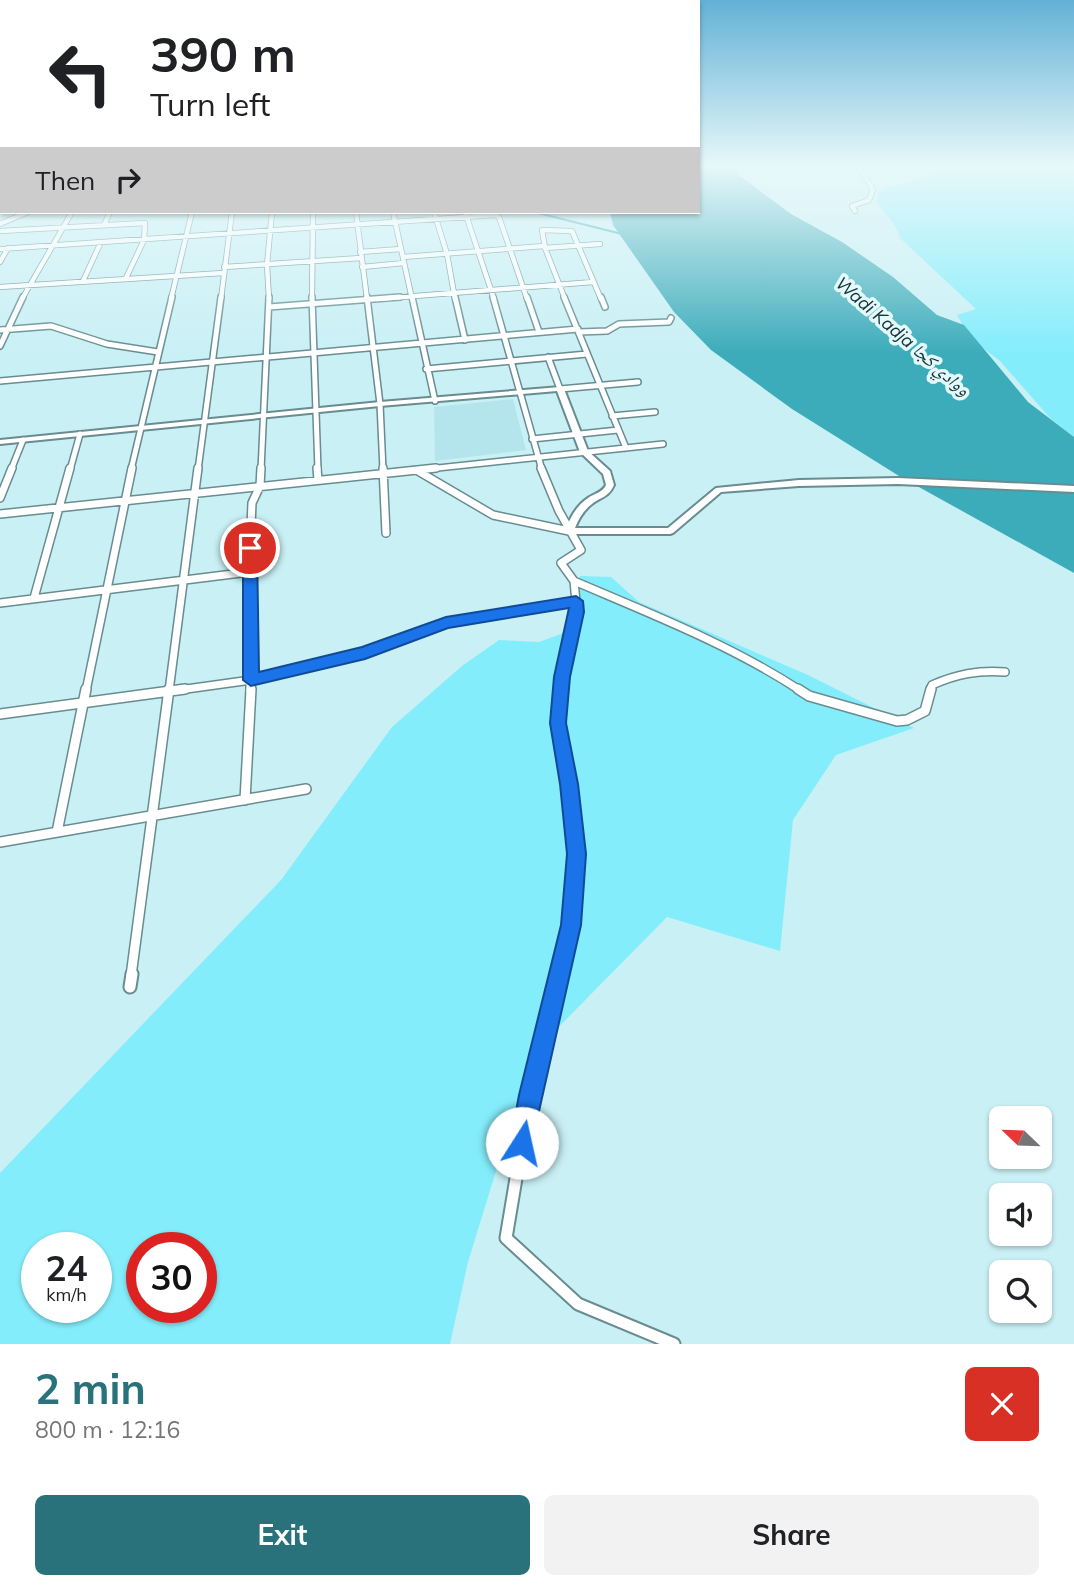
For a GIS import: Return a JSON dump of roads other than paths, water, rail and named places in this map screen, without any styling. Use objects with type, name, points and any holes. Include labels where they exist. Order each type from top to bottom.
[{"type":"main road","points":[[0,442],[560,389],[584,452],[607,473],[610,485],[606,492],[596,496],[576,514],[569,531],[670,531],[719,490],[799,483],[898,481],[1074,489]]},
{"type":"street","points":[[0,345],[4,330],[28,285],[63,228]]},
{"type":"street","points":[[0,231],[67,228]]},
{"type":"street","points":[[126,278],[144,240],[145,228]]},
{"type":"street","points":[[57,832],[140,428],[188,228]]},
{"type":"street","points":[[130,987],[184,580],[202,422],[230,228]]},
{"type":"street","points":[[0,249],[303,228]]},
{"type":"street","points":[[314,228],[312,352],[318,480]]},
{"type":"street","points":[[357,228],[380,404],[386,533]]},
{"type":"street","points":[[397,228],[435,401]]},
{"type":"street","points":[[439,228],[465,340]]},
{"type":"street","points":[[470,228],[505,336],[508,360],[538,457],[569,531],[581,550],[561,563],[574,581],[576,601],[562,677],[558,723],[569,784],[576,854],[571,925],[530,1095],[506,1238],[578,1304],[674,1344]]},
{"type":"street","points":[[503,228],[539,332]]},
{"type":"street","points":[[245,800],[251,680],[249,572],[252,503],[260,486],[264,416],[269,307],[268,230]]},
{"type":"street","points":[[605,307],[570,230],[541,231],[598,385],[626,447]]},
{"type":"street","points":[[83,281],[102,242]]},
{"type":"street","points":[[362,267],[478,251],[600,244]]},
{"type":"street","points":[[0,262],[8,248]]},
{"type":"street","points":[[0,287],[314,262],[401,248]]},
{"type":"street","points":[[269,307],[593,282]]},
{"type":"street","points":[[0,381],[211,360],[421,345],[539,332],[607,331],[619,324],[662,324],[669,322],[671,318]]},
{"type":"street","points":[[4,330],[51,326],[107,344],[158,352]]},
{"type":"street","points":[[426,369],[587,354]]},
{"type":"street","points":[[548,357],[560,389],[638,382]]},
{"type":"street","points":[[612,416],[655,412]]},
{"type":"street","points":[[532,439],[618,430]]},
{"type":"street","points":[[34,598],[80,434]]},
{"type":"street","points":[[0,498],[23,440]]},
{"type":"street","points":[[0,514],[663,444]]},
{"type":"street","points":[[418,471],[493,515],[569,531]]},
{"type":"street","points":[[0,603],[249,572]]},
{"type":"street","points":[[574,581],[682,628],[778,676],[809,696],[897,721],[907,720],[925,711],[933,685],[956,673],[971,670],[1006,672]]},
{"type":"street","points":[[0,714],[251,680],[365,653],[446,623],[576,601]]},
{"type":"street","points":[[0,842],[306,789]]},
{"type":"water","name":"Wadi Kadja ووادي كجا","points":[[615,228],[816,228],[842,242],[893,277],[937,315],[964,325],[1028,402],[1074,437],[1074,573],[899,476],[792,409],[711,350],[674,312]]},
{"type":"waterway","points":[[597,228],[622,234]]}]
